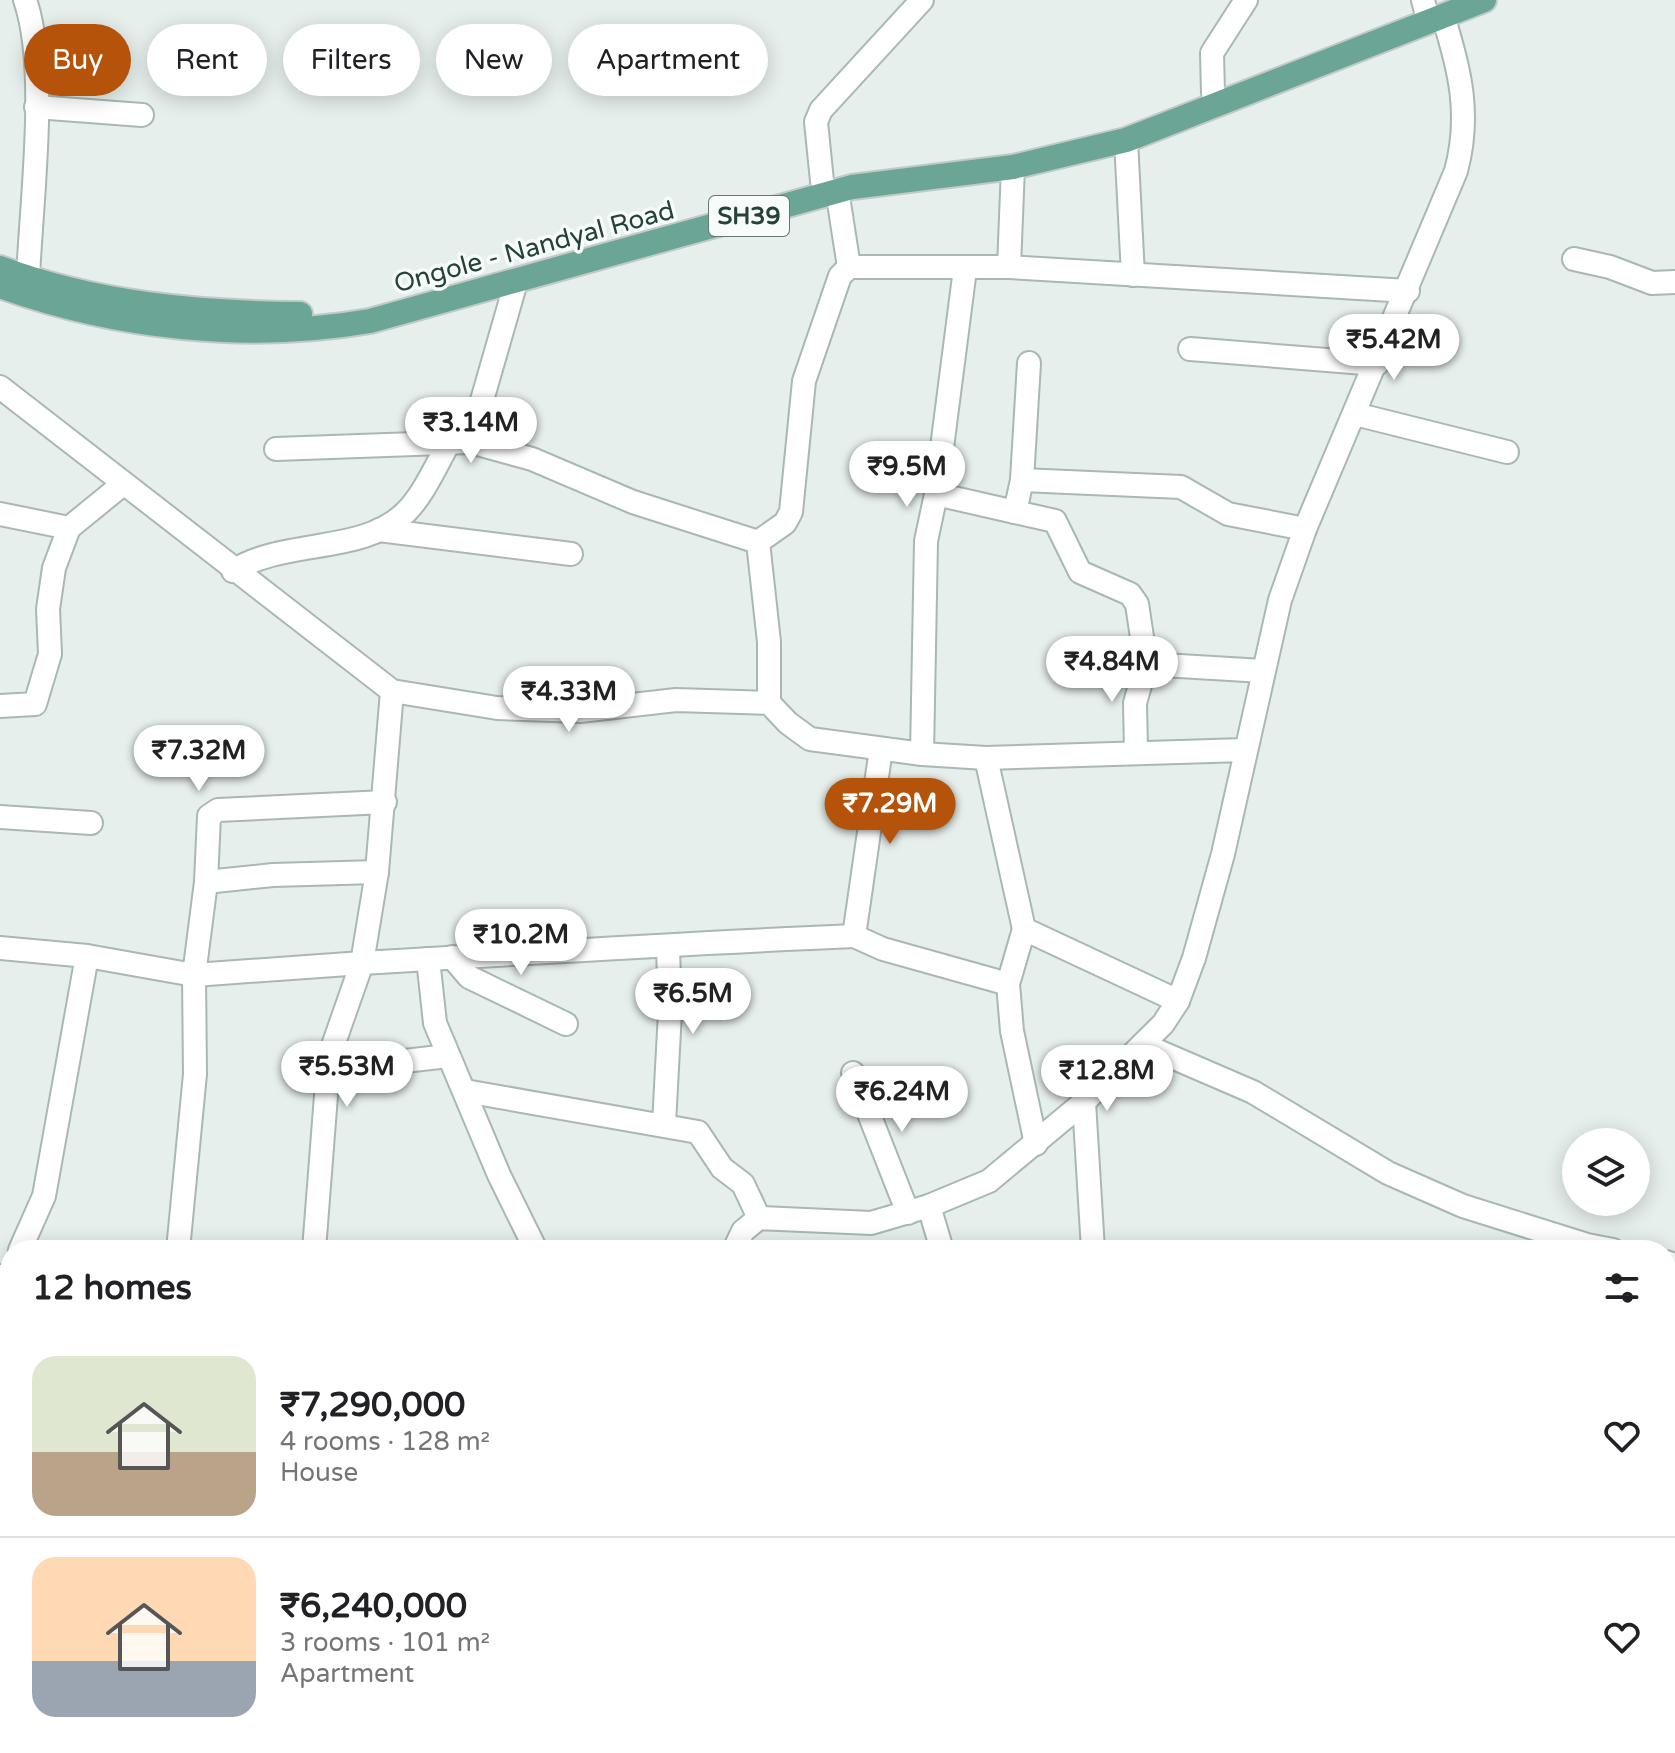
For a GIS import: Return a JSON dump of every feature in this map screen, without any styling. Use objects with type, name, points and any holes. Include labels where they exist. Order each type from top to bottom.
[{"type":"main road","name":"Ongole - Nandyal Road","points":[[0,286],[76,310],[137,321],[301,330],[370,321],[516,282],[905,163],[1010,154],[1081,141],[1434,6],[1484,0]]},
{"type":"main road","name":"Ongole - Nandyal Road","points":[[0,268],[100,297],[203,310],[333,312],[382,304],[830,186],[1013,167],[1126,140],[1434,6]]},
{"type":"street","points":[[25,0],[32,19],[36,107],[28,278]]},
{"type":"street","points":[[758,542],[785,523],[791,512],[808,364],[834,288],[849,267],[816,122],[821,110],[922,0]]},
{"type":"street","points":[[1213,93],[1212,53],[1244,1]]},
{"type":"street","points":[[739,1240],[743,1231],[759,1218],[856,1223],[919,1209],[989,1181],[1084,1102],[1144,1045],[1178,1001],[1223,854],[1280,600],[1305,529],[1408,291],[1456,171],[1465,139],[1461,74],[1434,6]]},
{"type":"street","points":[[36,107],[142,115]]},
{"type":"street","points":[[1126,140],[1133,275]]},
{"type":"street","points":[[1009,267],[1013,167]]},
{"type":"street","points":[[1574,259],[1610,267],[1652,283],[1675,282]]},
{"type":"street","points":[[849,267],[1009,267],[1408,291]]},
{"type":"street","points":[[922,754],[926,541],[936,494],[965,269]]},
{"type":"street","points":[[233,571],[268,553],[354,539],[379,530],[409,510],[460,443],[516,282]]},
{"type":"street","points":[[1190,349],[1377,364]]},
{"type":"street","points":[[1015,512],[1022,480],[1029,363]]},
{"type":"street","points":[[0,387],[233,571],[392,691],[497,708],[566,711],[603,710],[676,700],[769,703],[798,732],[810,739],[922,754],[986,758],[1244,750]]},
{"type":"street","points":[[1355,414],[1507,452]]},
{"type":"street","points":[[276,449],[460,443],[532,459],[633,502],[758,542]]},
{"type":"street","points":[[1022,480],[1181,487],[1228,514],[1305,529]]},
{"type":"street","points":[[0,706],[35,704],[50,654],[48,609],[54,568],[69,528],[123,484]]},
{"type":"street","points":[[936,494],[1055,521],[1080,572],[1130,594],[1137,604],[1146,664],[1135,703],[1136,751]]},
{"type":"street","points":[[0,514],[69,528]]},
{"type":"street","points":[[379,530],[571,554]]},
{"type":"street","points":[[758,542],[769,642],[769,703]]},
{"type":"street","points":[[1146,664],[1263,671]]},
{"type":"street","points":[[315,1240],[329,1057],[362,963],[385,802],[392,691]]},
{"type":"street","points":[[854,936],[881,749]]},
{"type":"street","points":[[986,758],[1024,929],[1008,984],[1012,1031],[1036,1144]]},
{"type":"street","points":[[179,1240],[195,1074],[194,975],[212,812],[385,802]]},
{"type":"street","points":[[0,817],[91,823]]},
{"type":"street","points":[[206,882],[273,875],[377,872]]},
{"type":"street","points":[[1024,929],[1178,1001]]},
{"type":"street","points":[[0,948],[87,956],[194,975],[452,957],[854,936],[883,949],[1008,984]]},
{"type":"street","points":[[664,1124],[670,1012],[668,948]]},
{"type":"street","points":[[24,1240],[44,1196],[87,956]]},
{"type":"street","points":[[452,957],[469,977],[566,1024]]},
{"type":"street","points":[[428,959],[432,1011],[448,1056],[499,1175],[531,1240]]},
{"type":"street","points":[[1144,1045],[1253,1092],[1400,1178],[1463,1206],[1574,1240]]},
{"type":"street","points":[[329,1057],[396,1062],[448,1056]]},
{"type":"street","points":[[853,1073],[936,1240]]},
{"type":"street","points":[[465,1091],[698,1132],[722,1168],[743,1184],[759,1218]]},
{"type":"street","points":[[1084,1102],[1092,1240]]}]
